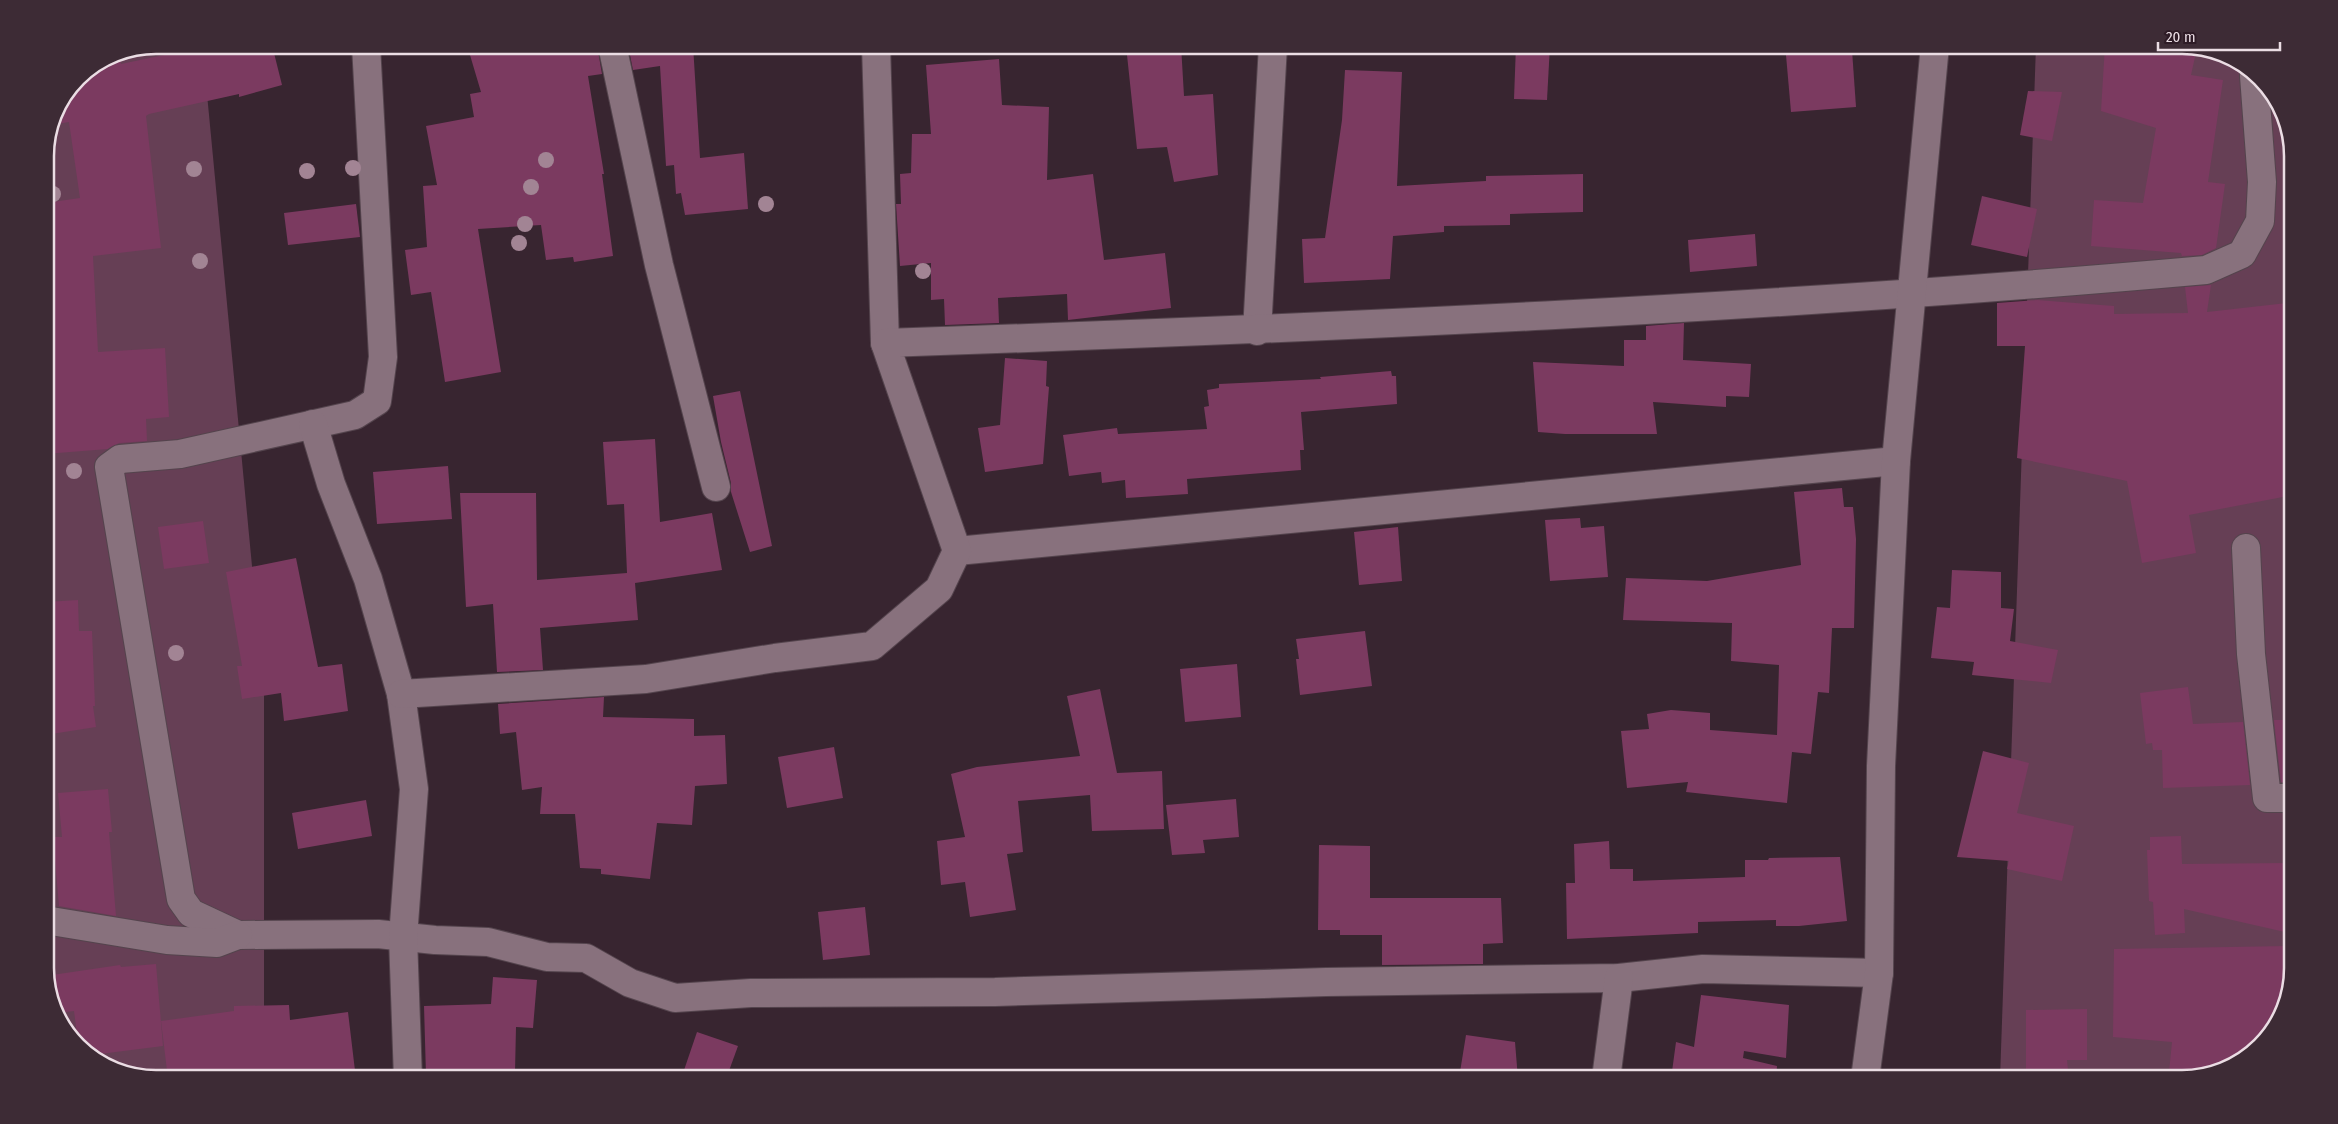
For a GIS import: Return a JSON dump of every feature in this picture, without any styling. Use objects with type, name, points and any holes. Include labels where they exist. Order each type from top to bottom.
[{"type":"street","points":[[167,940],[180,920],[181,899],[109,467],[120,460],[180,454],[355,416],[377,401],[383,357],[366,54]]},
{"type":"street","points":[[614,54],[659,265],[716,488]]},
{"type":"street","points":[[401,694],[646,678],[775,658],[872,646],[938,589],[957,551],[885,343],[876,54]]},
{"type":"street","points":[[1256,331],[1272,54]]},
{"type":"street","points":[[1866,1070],[1879,973],[1881,766],[1896,461],[1934,54]]},
{"type":"street","points":[[885,343],[1256,331],[1912,294],[2206,270],[2242,254],[2260,220],[2262,182],[2255,85]]},
{"type":"street","points":[[313,424],[331,484],[368,579],[401,694],[414,789],[404,937],[408,1070]]},
{"type":"street","points":[[957,551],[1896,461]]},
{"type":"street","points":[[2246,548],[2250,654],[2267,798],[2284,798]]},
{"type":"street","points":[[181,899],[191,914],[238,935]]},
{"type":"street","points":[[54,921],[167,940],[217,943],[238,935],[378,934],[435,940],[488,942],[548,957],[586,958],[630,983],[676,998],[751,993],[996,992],[1326,982],[1619,978],[1703,969],[1879,973]]},
{"type":"street","points":[[1607,1070],[1619,978]]},
{"type":"shaded area","points":[[155,54],[202,54],[264,692],[264,1070],[149,1070],[117,1063],[94,1049],[67,1019],[57,995],[54,975],[54,149],[61,117],[75,94],[88,79],[99,71],[129,57]]},
{"type":"shaded area","points":[[2036,54],[2183,54],[2202,56],[2221,61],[2233,67],[2259,88],[2274,110],[2279,123],[2284,149],[2284,969],[2282,988],[2277,1007],[2259,1036],[2250,1045],[2228,1060],[2209,1067],[2183,1070],[2000,1070]]},
{"type":"building","points":[[169,54],[274,54],[282,85],[239,97],[239,94],[146,116],[161,248],[93,256],[98,352],[165,348],[169,417],[146,419],[147,441],[119,443],[108,449],[54,453],[54,202],[80,198],[69,122],[59,124],[67,105],[88,79],[117,61],[120,60],[121,64]]},
{"type":"building","points":[[470,54],[599,54],[602,74],[588,76],[604,174],[602,174],[613,256],[574,262],[573,257],[546,260],[541,225],[478,229],[501,372],[445,382],[431,292],[411,295],[405,250],[427,247],[423,186],[437,185],[426,126],[474,117],[470,94],[481,92]]},
{"type":"building","points":[[630,54],[694,54],[700,158],[744,153],[748,209],[685,215],[681,193],[676,194],[674,165],[666,166],[660,66],[633,70]]},
{"type":"building","points":[[1182,54],[1184,96],[1213,94],[1218,175],[1174,182],[1167,147],[1137,149],[1127,55]]},
{"type":"building","points":[[1516,54],[1550,54],[1547,100],[1514,99]]},
{"type":"building","points":[[1852,54],[1856,107],[1791,112],[1786,55]]},
{"type":"building","points":[[2104,54],[2195,55],[2191,75],[2223,80],[2208,182],[2225,184],[2216,248],[2202,255],[2182,256],[2181,253],[2091,246],[2094,200],[2143,203],[2156,128],[2101,111]]},
{"type":"building","points":[[999,59],[1002,105],[1049,107],[1047,180],[1093,174],[1104,260],[1165,253],[1171,308],[1068,320],[1067,294],[998,298],[999,323],[945,325],[944,299],[931,300],[931,263],[900,266],[896,204],[901,204],[900,174],[911,173],[912,134],[931,134],[926,65]]},
{"type":"building","points":[[1345,70],[1402,72],[1397,186],[1486,181],[1486,176],[1583,174],[1583,212],[1510,214],[1510,225],[1444,226],[1444,232],[1393,236],[1390,279],[1304,283],[1302,239],[1325,238],[1342,120]]},
{"type":"building","points":[[2028,91],[2062,92],[2052,141],[2020,135]]},
{"type":"building","points":[[1982,196],[2037,209],[2027,257],[1971,245]]},
{"type":"building","points":[[356,204],[360,237],[288,245],[284,213]]},
{"type":"building","points":[[1755,234],[1757,266],[1690,272],[1688,240]]},
{"type":"building","points":[[2211,285],[2207,312],[2284,303],[2284,497],[2189,515],[2196,553],[2142,563],[2127,481],[2017,458],[2025,346],[1997,346],[1997,303],[2037,300],[2114,306],[2114,314],[2188,313],[2185,287]]},
{"type":"building","points":[[1684,323],[1683,360],[1751,364],[1749,397],[1726,396],[1726,407],[1653,402],[1657,434],[1565,434],[1538,432],[1533,362],[1624,366],[1624,340],[1646,340],[1646,326]]},
{"type":"building","points":[[1005,358],[1047,361],[1046,386],[1049,387],[1043,464],[985,472],[978,428],[1000,425]]},
{"type":"building","points":[[1391,371],[1392,376],[1396,376],[1397,404],[1301,412],[1304,450],[1300,450],[1301,470],[1187,479],[1188,494],[1126,498],[1125,480],[1102,483],[1101,472],[1069,476],[1063,435],[1117,428],[1118,434],[1207,429],[1204,407],[1209,406],[1207,390],[1219,388],[1219,384],[1321,379],[1320,377]]},
{"type":"building","points":[[740,391],[772,546],[750,552],[731,492],[731,483],[713,396]]},
{"type":"building","points":[[655,439],[660,522],[712,513],[722,570],[635,583],[638,620],[540,628],[543,670],[497,672],[493,604],[466,607],[460,493],[536,493],[537,580],[627,573],[624,504],[607,505],[603,442]]},
{"type":"building","points":[[448,466],[452,519],[377,524],[373,472]]},
{"type":"building","points":[[1842,488],[1844,507],[1853,507],[1856,539],[1854,628],[1832,628],[1829,693],[1818,692],[1811,754],[1792,752],[1787,803],[1686,792],[1688,782],[1627,788],[1621,731],[1649,729],[1647,714],[1671,710],[1710,713],[1710,730],[1777,735],[1779,665],[1731,661],[1732,623],[1623,620],[1626,578],[1707,581],[1801,565],[1794,492]]},
{"type":"building","points":[[1580,518],[1581,528],[1604,526],[1608,577],[1550,581],[1545,520]]},
{"type":"building","points":[[203,521],[209,563],[164,569],[158,527]]},
{"type":"building","points":[[1398,527],[1402,581],[1359,585],[1354,532]]},
{"type":"building","points":[[296,558],[318,667],[342,664],[348,711],[284,721],[281,693],[242,699],[237,666],[242,666],[226,572]]},
{"type":"building","points":[[1952,570],[2001,572],[2001,608],[2014,609],[2010,641],[2058,650],[2051,683],[1972,675],[1974,662],[1931,658],[1937,607],[1950,608]]},
{"type":"building","points":[[78,600],[79,631],[92,631],[95,706],[93,706],[96,727],[54,734],[54,601]]},
{"type":"building","points":[[1365,631],[1372,686],[1300,695],[1296,659],[1299,659],[1296,639]]},
{"type":"building","points":[[1237,664],[1241,717],[1185,722],[1180,669]]},
{"type":"building","points":[[2188,687],[2193,724],[2243,722],[2250,785],[2163,788],[2162,750],[2153,750],[2152,743],[2146,744],[2140,693]]},
{"type":"building","points":[[1100,689],[1117,773],[1162,771],[1164,829],[1092,831],[1090,795],[1018,801],[1023,852],[1007,854],[1016,910],[970,917],[965,882],[941,885],[937,841],[965,837],[951,774],[977,767],[1080,756],[1067,696]]},
{"type":"building","points":[[604,697],[603,717],[694,719],[694,736],[725,735],[727,784],[695,786],[692,825],[657,823],[650,879],[601,874],[601,869],[580,868],[575,814],[540,814],[542,787],[522,790],[516,732],[500,734],[498,704]]},
{"type":"building","points":[[2274,720],[2284,720],[2284,782],[2281,782]]},
{"type":"building","points":[[834,747],[843,798],[787,808],[778,757]]},
{"type":"building","points":[[1983,751],[2029,763],[2017,813],[2074,826],[2062,881],[2007,869],[2009,861],[1957,857]]},
{"type":"building","points":[[108,789],[112,832],[109,832],[116,916],[59,906],[54,848],[54,837],[62,837],[58,793]]},
{"type":"building","points":[[1236,799],[1239,837],[1203,840],[1205,853],[1172,855],[1166,805]]},
{"type":"building","points":[[366,800],[372,836],[298,849],[292,813]]},
{"type":"building","points":[[2181,836],[2182,864],[2284,863],[2284,932],[2184,909],[2185,933],[2155,935],[2153,902],[2149,901],[2147,850],[2150,850],[2150,837]]},
{"type":"building","points":[[1609,841],[1610,869],[1633,869],[1633,881],[1745,877],[1745,860],[1840,857],[1847,921],[1799,926],[1776,926],[1776,920],[1698,922],[1698,933],[1567,939],[1566,883],[1575,883],[1574,844]]},
{"type":"building","points":[[1319,845],[1370,846],[1370,898],[1501,898],[1503,943],[1483,944],[1483,964],[1382,965],[1382,935],[1340,935],[1340,930],[1318,930]]},
{"type":"building","points":[[865,907],[870,955],[823,960],[818,912]]},
{"type":"building","points":[[2284,946],[2283,982],[2277,1007],[2259,1036],[2250,1045],[2228,1060],[2209,1067],[2169,1070],[2172,1042],[2113,1037],[2114,949]]},
{"type":"building","points":[[156,964],[163,1046],[101,1054],[77,1032],[74,1011],[64,1012],[57,995],[54,975],[120,965],[121,967]]},
{"type":"building","points":[[493,977],[537,980],[533,1028],[516,1027],[515,1070],[426,1070],[424,1006],[491,1004]]},
{"type":"building","points":[[1701,995],[1789,1005],[1786,1058],[1744,1051],[1743,1058],[1777,1066],[1777,1070],[1672,1070],[1676,1042],[1694,1047]]},
{"type":"building","points":[[289,1005],[290,1020],[348,1012],[355,1070],[167,1070],[161,1021],[234,1011],[234,1006]]},
{"type":"building","points":[[2087,1009],[2087,1060],[2067,1060],[2068,1070],[2026,1070],[2026,1010]]},
{"type":"building","points":[[697,1032],[738,1046],[729,1070],[684,1070]]},
{"type":"building","points":[[1466,1035],[1515,1042],[1517,1070],[1460,1070]]}]
